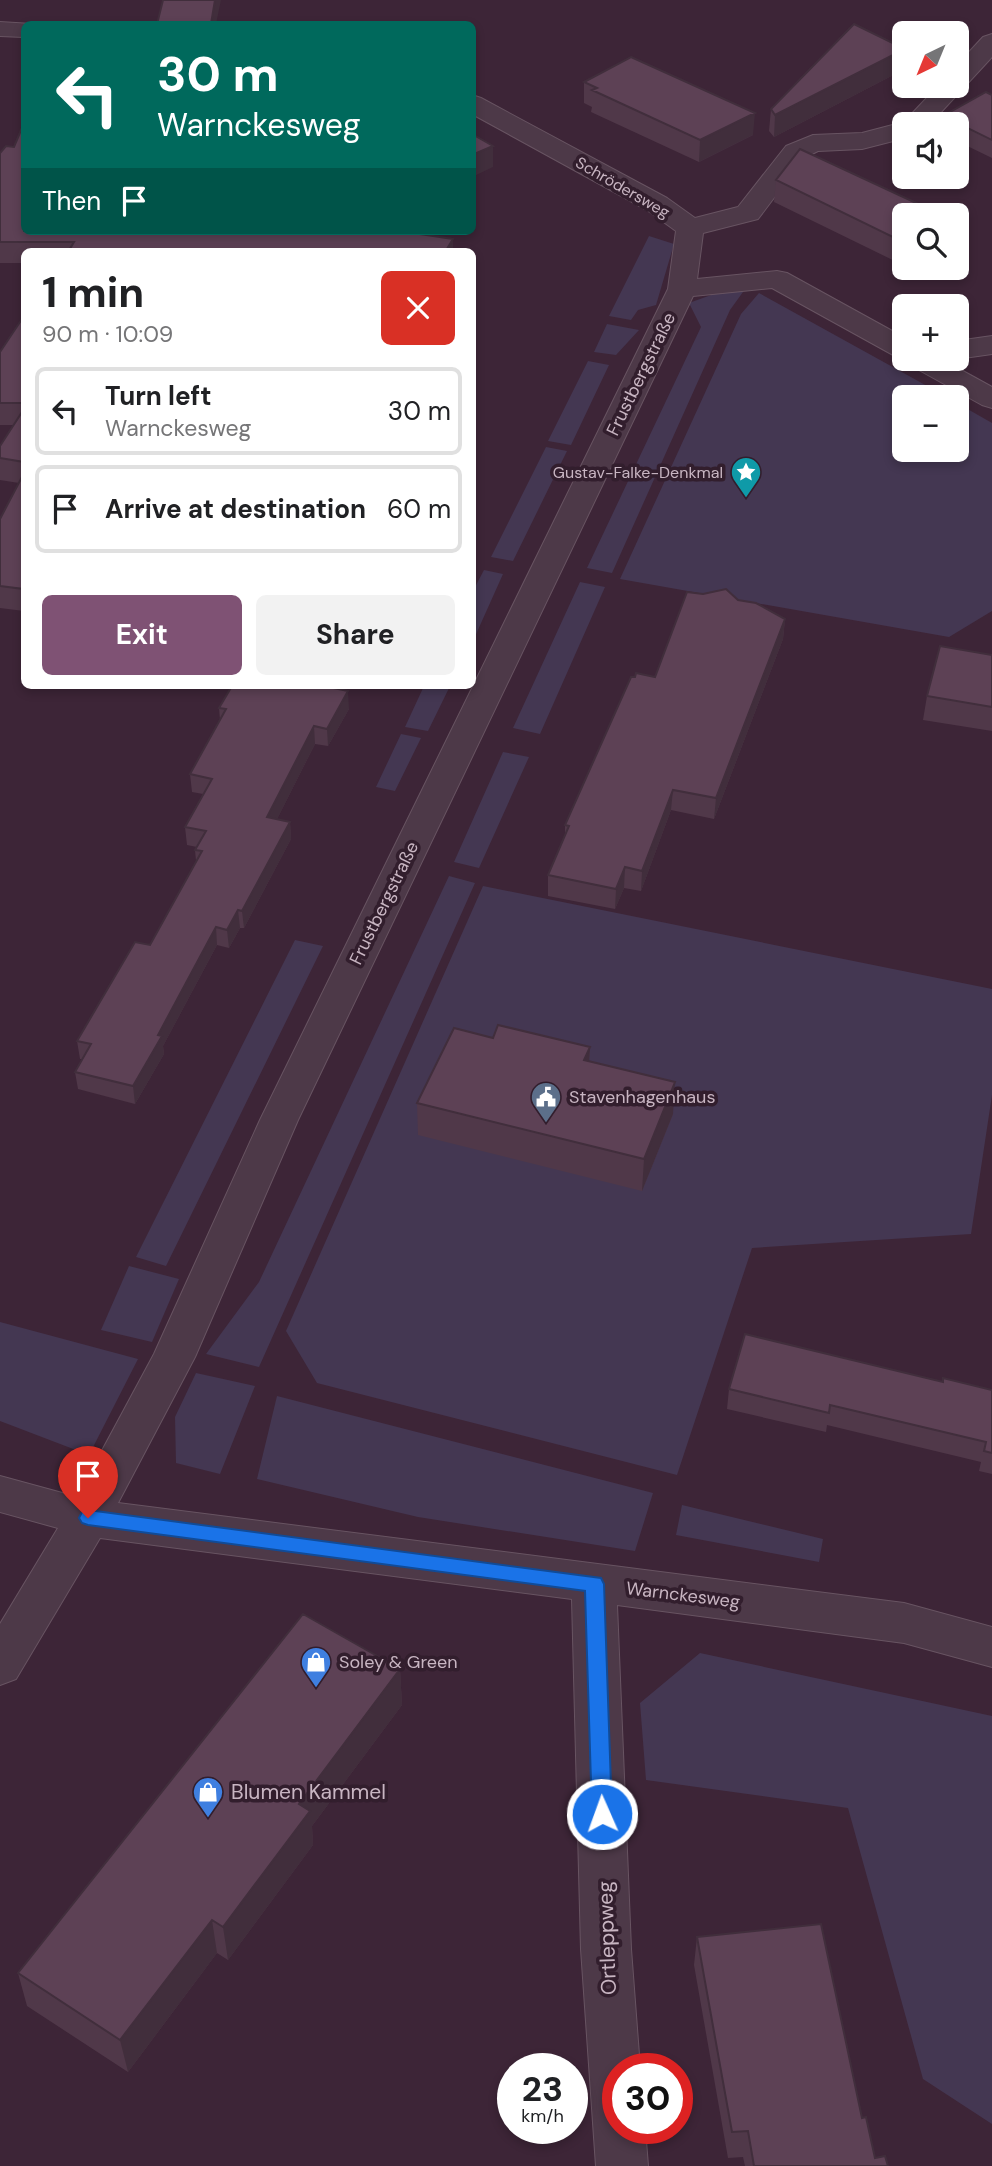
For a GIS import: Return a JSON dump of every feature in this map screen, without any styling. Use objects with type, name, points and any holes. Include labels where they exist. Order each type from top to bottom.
[{"type":"street","points":[[0,29],[21,30]]},
{"type":"street","points":[[970,66],[992,42]]},
{"type":"street","points":[[927,112],[941,98]]},
{"type":"street","name":"Schrödersweg","points":[[476,105],[657,204],[690,228],[684,274]]},
{"type":"street","points":[[690,228],[748,214],[795,152],[813,144],[862,141],[892,133]]},
{"type":"street","points":[[684,274],[735,284],[777,279],[892,343]]},
{"type":"street","name":"Frustbergstraße","points":[[0,1665],[88,1518],[174,1357],[279,1120],[684,274]]},
{"type":"street","points":[[969,348],[992,345]]},
{"type":"street","points":[[942,371],[992,399]]},
{"type":"street","name":"Warnckesweg","points":[[0,1493],[88,1518],[904,1623],[992,1647]]},
{"type":"street","name":"Ortleppweg","points":[[594,1584],[606,1949],[619,2155],[622,2166]]},
{"type":"shaded area","points":[[649,236],[674,244],[656,305],[638,310],[631,320],[609,316]]},
{"type":"shaded area","points":[[725,290],[743,292],[730,310],[612,573],[587,568],[701,327],[689,303]]},
{"type":"shaded area","points":[[759,293],[892,367],[892,371],[900,371],[925,385],[892,385],[892,462],[969,462],[969,410],[992,423],[992,611],[949,637],[620,579],[741,314]]},
{"type":"shaded area","points":[[607,324],[639,330],[616,355],[594,352]]},
{"type":"shaded area","points":[[588,361],[609,365],[571,445],[548,441]]},
{"type":"shaded area","points":[[546,447],[567,451],[513,561],[491,557]]},
{"type":"shaded area","points":[[484,570],[503,574],[476,634],[476,585]]},
{"type":"shaded area","points":[[580,582],[605,587],[540,734],[513,728]]},
{"type":"shaded area","points":[[423,689],[449,689],[428,731],[405,727]]},
{"type":"shaded area","points":[[401,734],[421,738],[395,791],[376,787]]},
{"type":"shaded area","points":[[503,752],[529,757],[479,868],[454,862]]},
{"type":"shaded area","points":[[449,876],[475,883],[259,1367],[206,1354],[259,1282]]},
{"type":"shaded area","points":[[483,886],[992,989],[992,1095],[971,1234],[752,1248],[677,1475],[317,1383],[286,1331]]},
{"type":"shaded area","points":[[295,940],[323,946],[166,1266],[136,1257]]},
{"type":"shaded area","points":[[129,1266],[179,1279],[152,1342],[101,1330]]},
{"type":"shaded area","points":[[0,1322],[138,1359],[89,1455],[0,1421]]},
{"type":"shaded area","points":[[196,1373],[255,1386],[220,1474],[176,1463],[175,1417]]},
{"type":"shaded area","points":[[277,1396],[653,1493],[635,1551],[418,1517],[257,1479]]},
{"type":"shaded area","points":[[682,1505],[823,1539],[819,1562],[676,1535]]},
{"type":"shaded area","points":[[700,1653],[992,1716],[992,2124],[923,2079],[848,1808],[646,1780],[640,1703]]},
{"type":"building","points":[[163,0],[215,0],[212,21],[158,21]]},
{"type":"building","points":[[854,24],[892,43],[892,56],[775,115],[771,109]]},
{"type":"building","points":[[631,57],[755,113],[700,140],[592,90],[597,88],[584,82]]},
{"type":"building","points":[[986,92],[992,95],[992,140],[969,129],[969,112],[950,112]]},
{"type":"building","points":[[21,130],[21,235],[426,235],[453,239],[447,248],[70,248],[74,242],[0,242],[0,153],[6,146],[14,147]]},
{"type":"building","points":[[476,136],[493,146],[476,153]]},
{"type":"building","points":[[800,149],[916,203],[892,203],[892,237],[776,180]]},
{"type":"building","points":[[21,320],[21,403],[0,403],[0,352]]},
{"type":"building","points":[[21,414],[21,462],[0,458],[0,446]]},
{"type":"building","points":[[21,479],[21,589],[0,586],[0,519]]},
{"type":"building","points":[[726,589],[738,600],[756,603],[785,619],[716,798],[673,790],[642,871],[625,867],[616,889],[548,875],[569,826],[565,825],[631,677],[635,677],[636,673],[655,677],[687,592],[703,594]]},
{"type":"building","points":[[940,646],[992,655],[992,707],[927,696]]},
{"type":"building","points":[[230,689],[348,691],[327,729],[314,726],[267,817],[290,822],[242,911],[238,910],[227,930],[216,927],[158,1035],[162,1036],[133,1086],[75,1072],[91,1044],[77,1041],[135,942],[150,945],[202,851],[195,850],[206,831],[185,827],[212,779],[190,774],[226,709],[219,708]]},
{"type":"building","name":"Stavenhagenhaus","points":[[498,1025],[590,1047],[584,1060],[675,1082],[644,1159],[417,1103],[454,1028],[493,1038]]},
{"type":"building","points":[[745,1334],[943,1382],[943,1378],[992,1390],[992,1453],[984,1451],[986,1442],[830,1405],[829,1413],[729,1389]]},
{"type":"building","points":[[303,1614],[400,1669],[299,1804],[310,1811],[223,1927],[212,1920],[120,2040],[18,1973]]},
{"type":"building","points":[[821,1924],[862,2118],[866,2117],[875,2158],[885,2156],[888,2166],[754,2166],[748,2131],[732,2132],[697,1937]]},
{"type":"place","name":"Gustav-Falke-Denkmal","points":[[746,499]]},
{"type":"place","name":"Stavenhagenhaus","points":[[546,1124]]},
{"type":"place","name":"Soley & Green","points":[[316,1689]]},
{"type":"place","name":"Blumen Kammel","points":[[208,1819]]},
{"type":"route","points":[[88,1518],[594,1584],[602,1814]]}]
